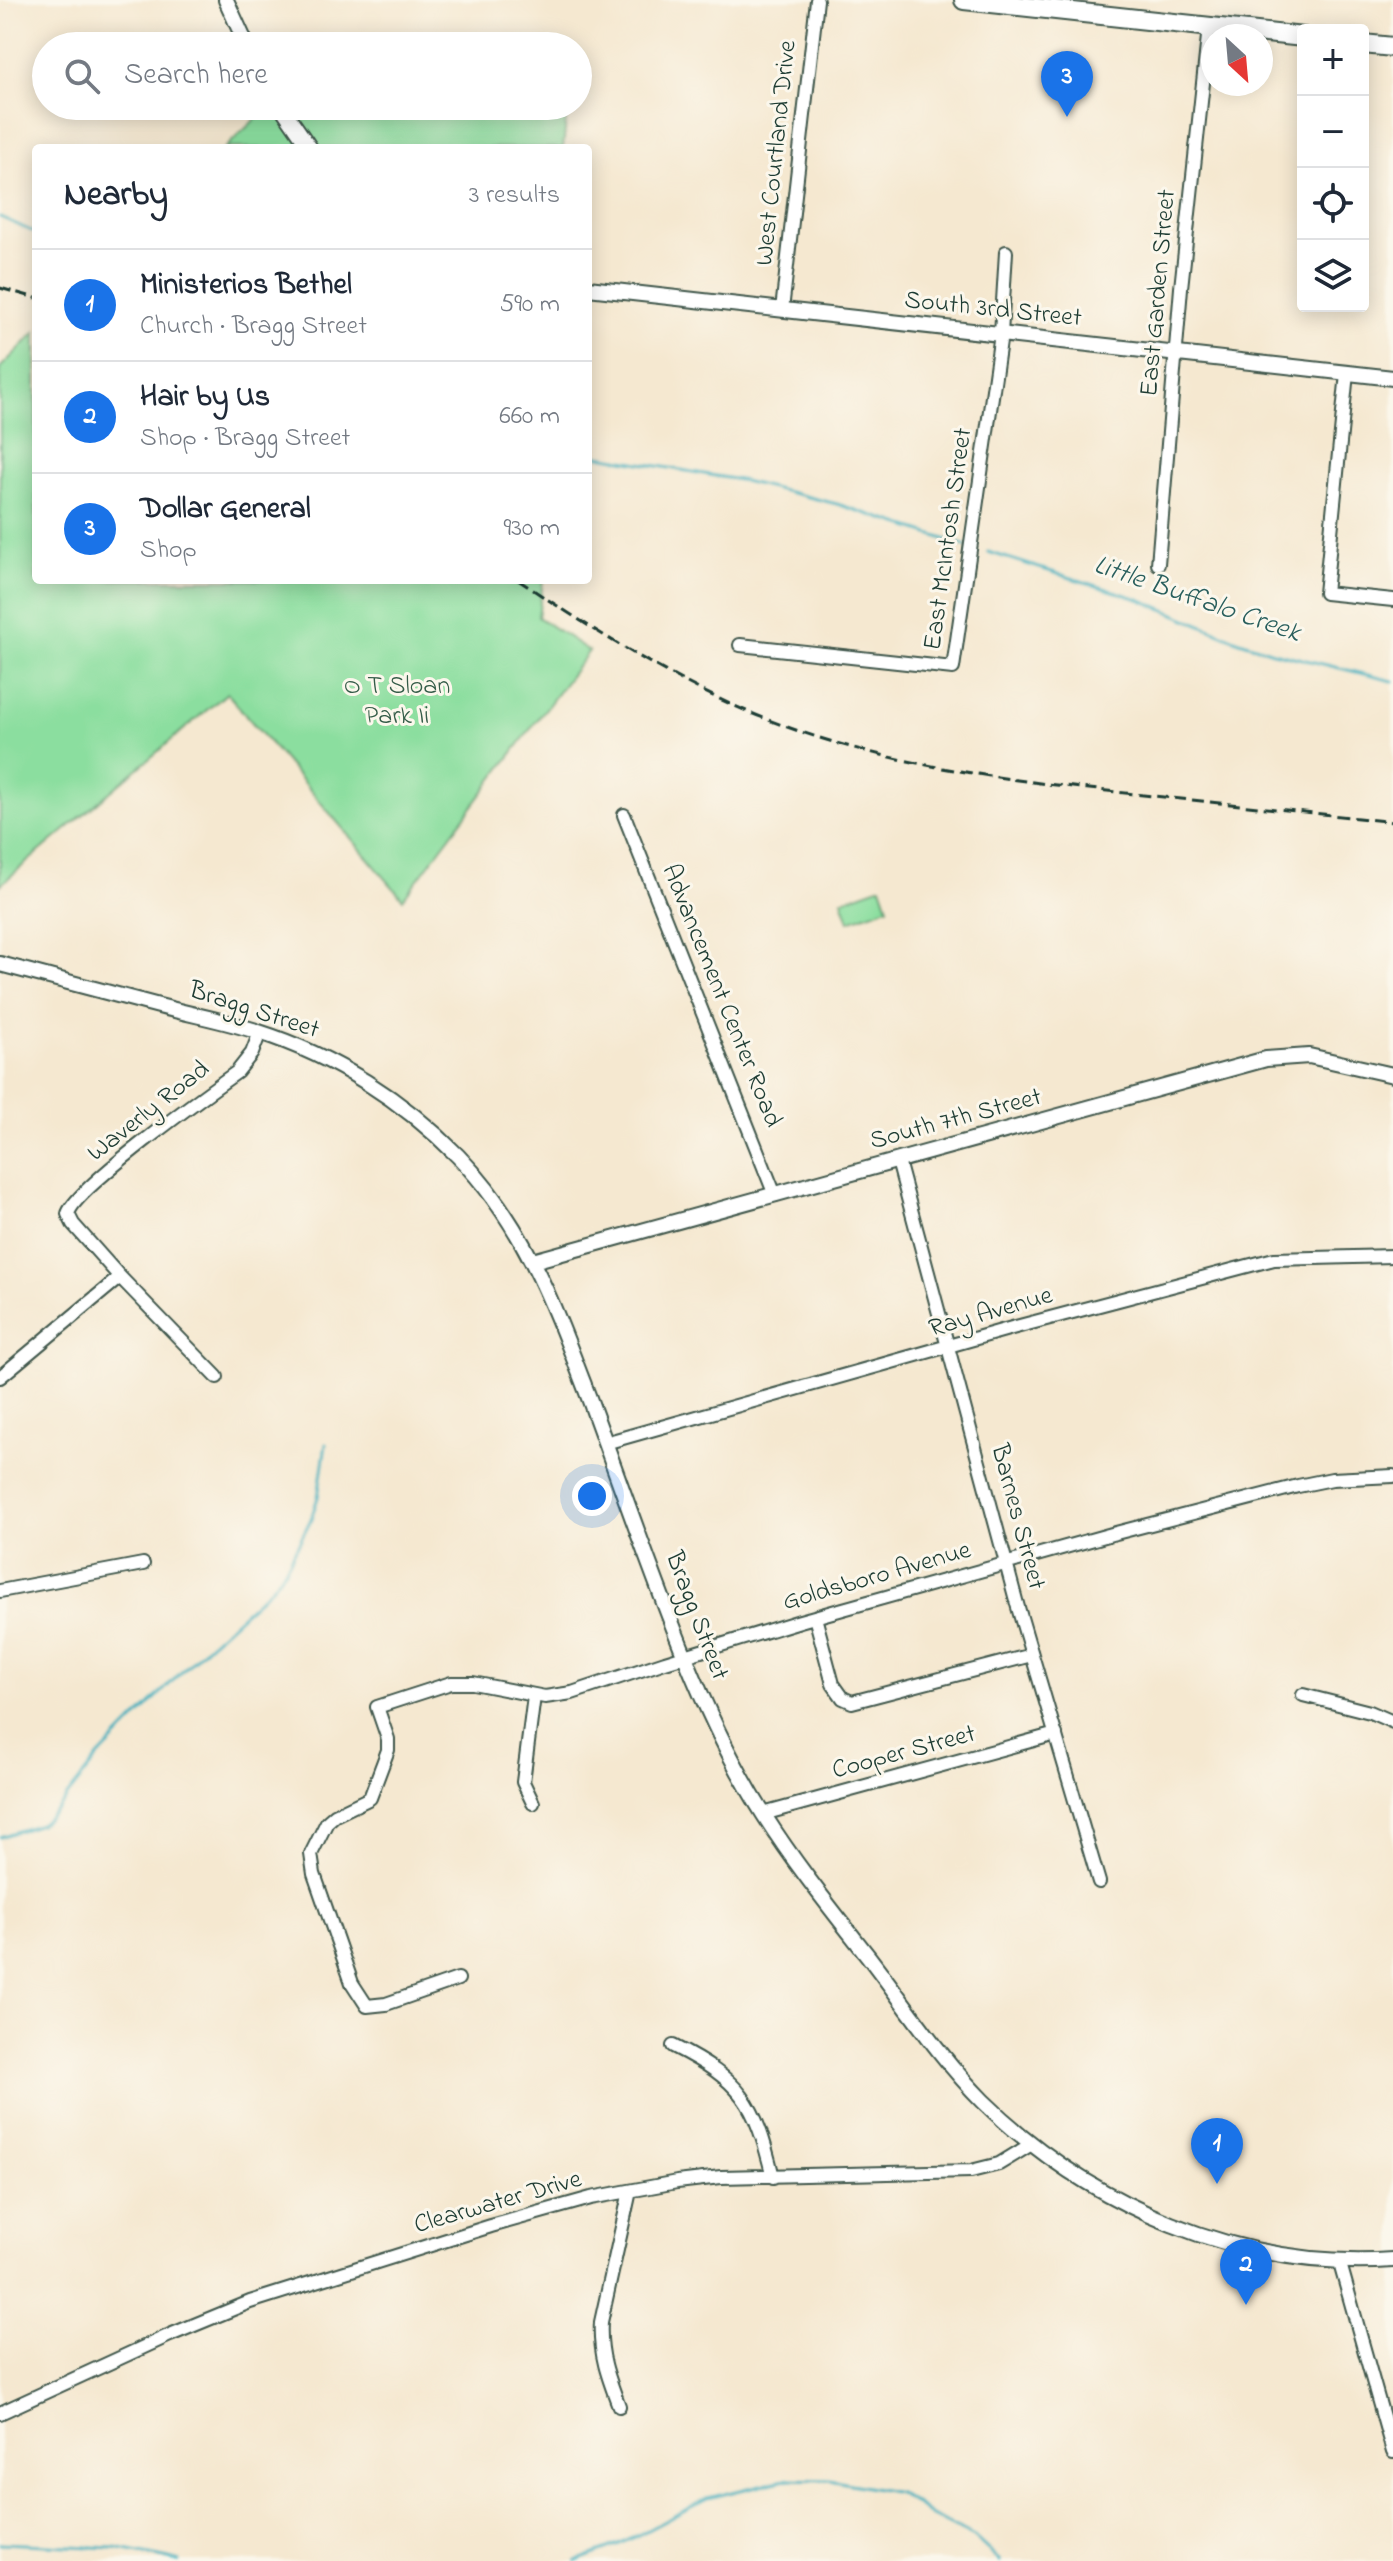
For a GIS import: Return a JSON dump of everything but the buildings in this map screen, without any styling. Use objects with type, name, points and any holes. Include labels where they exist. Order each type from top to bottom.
[{"type":"main road","points":[[964,0],[1201,26]]},
{"type":"main road","points":[[1273,34],[1297,36]]},
{"type":"main road","points":[[1369,45],[1393,47]]},
{"type":"street","points":[[226,0],[241,32]]},
{"type":"street","name":"West Courtland Drive","points":[[782,310],[817,0]]},
{"type":"street","name":"East Garden Street","points":[[1158,564],[1175,354],[1202,96]]},
{"type":"street","points":[[291,120],[307,144]]},
{"type":"street","name":"East McIntosh Street","points":[[740,645],[953,668],[1001,334],[1006,252]]},
{"type":"street","name":"South 3rd Street","points":[[592,288],[1393,378]]},
{"type":"street","points":[[1347,373],[1325,593],[1393,600]]},
{"type":"street","name":"Advancement Center Road","points":[[624,815],[775,1195]]},
{"type":"street","name":"Bragg Street","points":[[0,964],[260,1032],[321,1057],[352,1074],[398,1103],[435,1133],[490,1192],[510,1219],[549,1293],[685,1656],[711,1718],[763,1814],[827,1904],[959,2074],[1030,2145],[1119,2201],[1167,2222],[1253,2249],[1289,2256],[1393,2260]]},
{"type":"street","name":"Waverly Road","points":[[120,1277],[73,1224],[68,1214],[74,1201],[237,1072],[252,1053],[260,1032]]},
{"type":"street","name":"South 7th Street","points":[[533,1261],[1266,1059],[1309,1056],[1393,1075]]},
{"type":"street","name":"Barnes Street","points":[[898,1161],[1032,1655],[1099,1882]]},
{"type":"street","name":"Ray Avenue","points":[[605,1443],[1012,1328],[1274,1259],[1393,1256]]},
{"type":"street","points":[[0,1377],[120,1277],[217,1377]]},
{"type":"street","name":"Goldsboro Avenue","points":[[458,1979],[386,2004],[367,2006],[352,1983],[314,1874],[311,1854],[327,1822],[370,1798],[388,1750],[388,1739],[377,1707],[451,1683],[473,1683],[534,1696],[572,1693],[815,1617],[1298,1486],[1332,1479],[1393,1476]]},
{"type":"street","points":[[0,1591],[143,1564]]},
{"type":"street","points":[[815,1617],[833,1684],[843,1698],[852,1702],[1032,1655]]},
{"type":"street","points":[[1303,1695],[1370,1712],[1393,1722]]},
{"type":"street","points":[[533,1803],[523,1782],[534,1696]]},
{"type":"street","name":"Cooper Street","points":[[763,1814],[1056,1734]]},
{"type":"street","points":[[673,2046],[711,2066],[732,2082],[752,2110],[764,2138],[773,2177]]},
{"type":"street","name":"Clearwater Drive","points":[[0,2413],[250,2302],[591,2198],[721,2177],[971,2171],[999,2164],[1030,2145]]},
{"type":"street","points":[[619,2406],[605,2369],[600,2343],[601,2322],[630,2191]]},
{"type":"street","points":[[1339,2260],[1393,2452]]},
{"type":"green space","points":[[254,120],[566,120],[563,144],[229,144]]},
{"type":"green space","name":"O T Sloan Park Ii","points":[[32,336],[32,584],[542,584],[538,617],[589,651],[403,899],[227,693],[0,885],[0,368]]},
{"type":"green space","points":[[881,886],[888,907],[849,921],[842,900]]},
{"type":"waterway","name":"Little Buffalo Creek","points":[[0,217],[32,231]]},
{"type":"waterway","name":"Little Buffalo Creek","points":[[592,455],[739,480],[837,504],[966,546]]},
{"type":"waterway","name":"Little Buffalo Creek","points":[[988,552],[1139,599],[1273,652],[1393,681]]},
{"type":"waterway","points":[[0,1837],[40,1824],[57,1809],[99,1756],[206,1647],[270,1589],[285,1570],[311,1519],[318,1497],[326,1444]]},
{"type":"waterway","points":[[576,2561],[619,2545],[708,2498],[786,2479],[829,2480],[899,2493],[932,2516],[974,2537],[1000,2561]]},
{"type":"waterway","points":[[0,2543],[115,2548],[179,2561]]},
{"type":"railway","points":[[0,288],[32,297]]},
{"type":"railway","points":[[524,584],[608,638],[701,690],[766,719],[856,749],[993,777],[1393,822]]},
{"type":"place","name":"Dollar General","points":[[1067,117]]},
{"type":"place","name":"Ministerios Bethel","points":[[1217,2184]]},
{"type":"place","name":"Hair by Us","points":[[1246,2305]]}]
